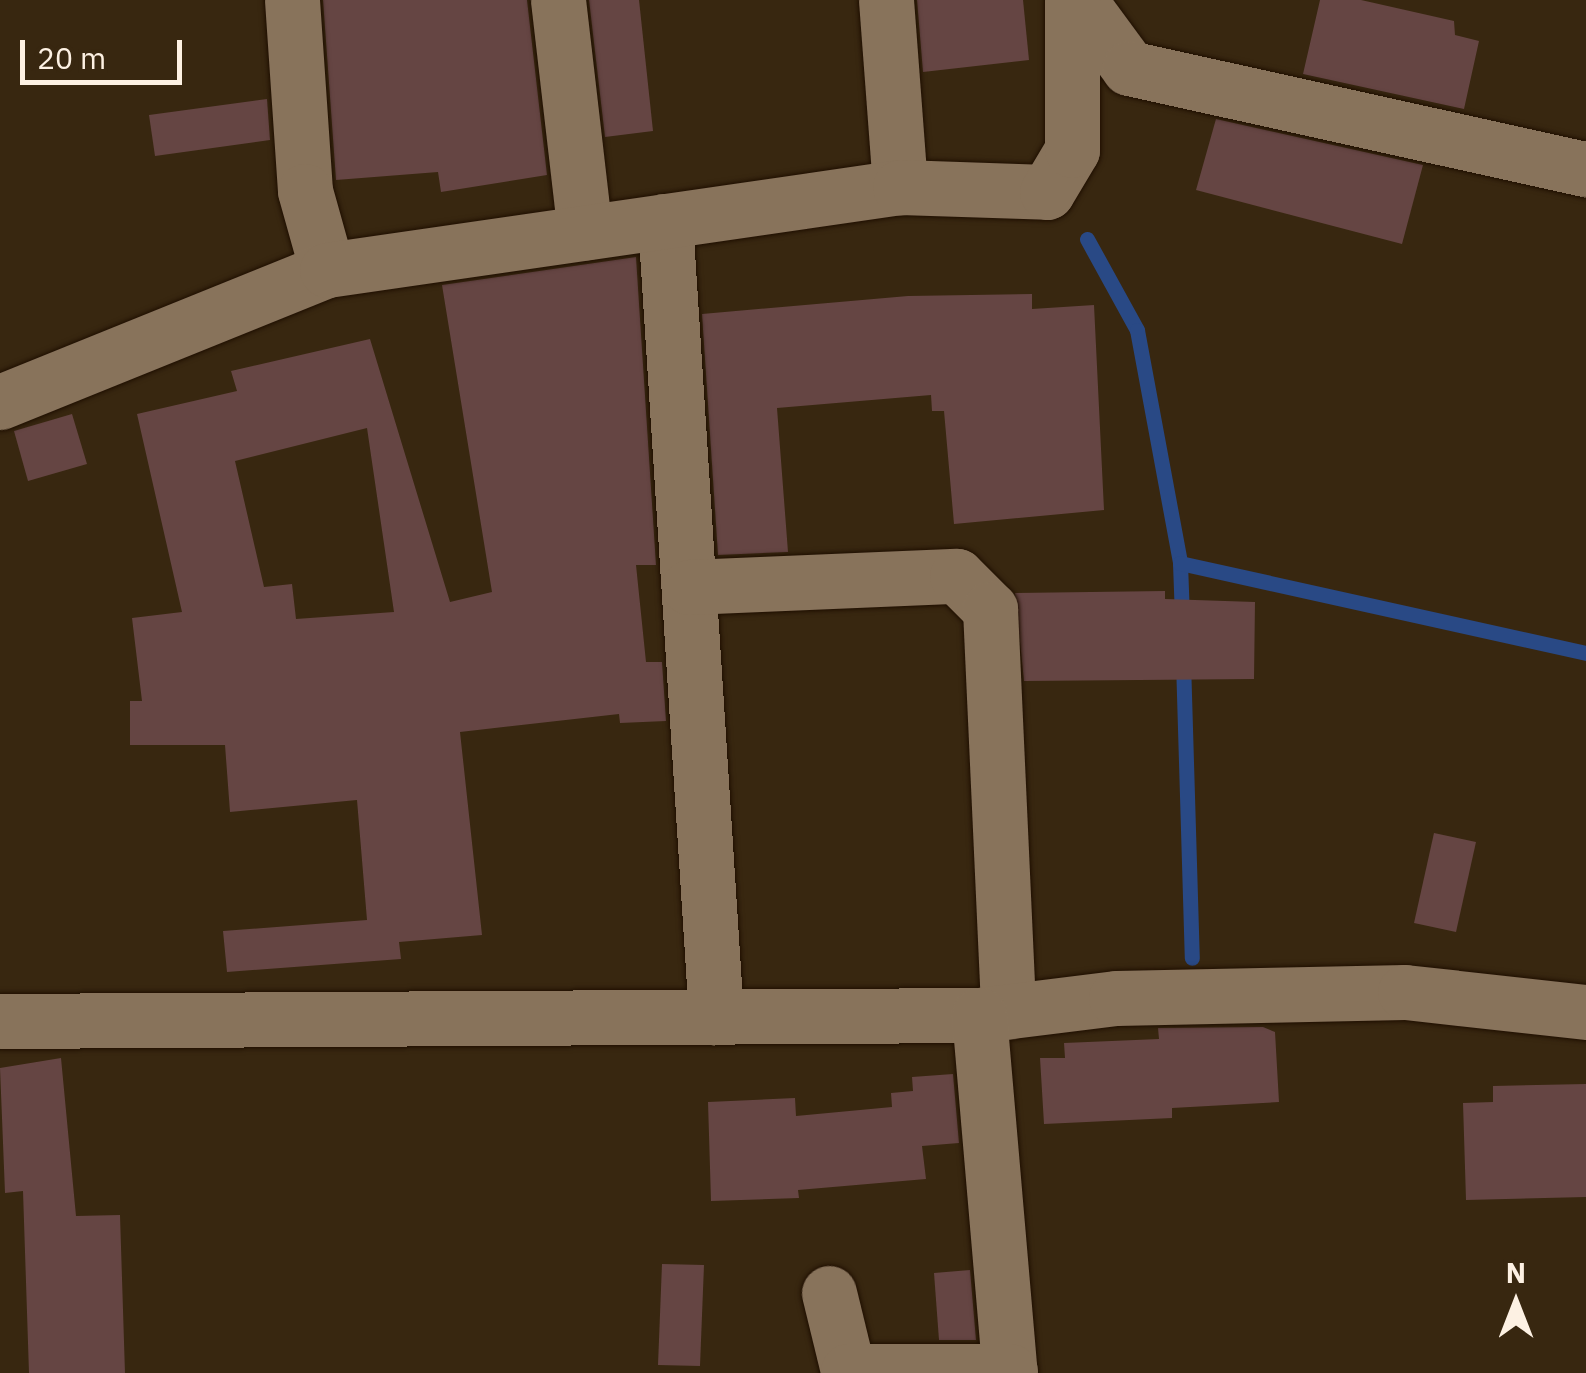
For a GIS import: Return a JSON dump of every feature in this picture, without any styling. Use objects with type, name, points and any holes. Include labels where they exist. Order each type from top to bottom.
[{"type":"street","points":[[292,0],[305,190],[327,270]]},
{"type":"street","points":[[558,0],[585,232]]},
{"type":"street","points":[[886,0],[900,187]]},
{"type":"street","points":[[0,402],[327,270],[900,187],[1047,192],[1072,150],[1076,0]]},
{"type":"street","points":[[1076,0],[1129,68],[1586,169]]},
{"type":"street","points":[[665,221],[716,1017]]},
{"type":"street","points":[[688,587],[957,576],[990,609],[993,1014],[1010,1372],[848,1371],[828,1293]]},
{"type":"street","points":[[0,1020],[993,1014],[1116,998],[1405,992],[1586,1012]]},
{"type":"building","points":[[323,0],[527,0],[547,175],[441,192],[438,172],[336,180]]},
{"type":"building","points":[[589,0],[639,0],[653,131],[605,137]]},
{"type":"building","points":[[917,0],[1023,0],[1029,60],[923,72]]},
{"type":"building","points":[[1320,0],[1361,0],[1454,21],[1455,35],[1479,41],[1464,109],[1303,74]]},
{"type":"building","points":[[267,99],[270,140],[155,156],[149,115]]},
{"type":"building","points":[[1216,119],[1423,165],[1402,244],[1196,190]]},
{"type":"building","points":[[636,257],[656,565],[636,565],[646,662],[662,662],[666,721],[620,723],[619,714],[460,732],[482,935],[399,942],[401,959],[227,972],[223,931],[367,920],[357,800],[230,812],[225,745],[130,745],[130,701],[142,701],[132,618],[182,612],[137,414],[237,391],[231,371],[370,339],[450,602],[492,592],[442,285]],"holes":[[[367,428],[394,612],[296,619],[292,584],[264,587],[235,461]]]},
{"type":"building","points":[[1032,294],[1032,309],[1094,305],[1104,510],[954,524],[944,411],[932,411],[931,395],[777,408],[788,552],[718,555],[702,314],[908,296]]},
{"type":"building","points":[[72,414],[87,464],[28,481],[14,431]]},
{"type":"building","points":[[1165,591],[1165,599],[1255,602],[1254,679],[1024,681],[1015,593]]},
{"type":"building","points":[[1434,833],[1476,842],[1456,932],[1414,923]]},
{"type":"building","points":[[1263,1027],[1275,1032],[1279,1102],[1172,1108],[1172,1118],[1044,1124],[1040,1058],[1065,1058],[1064,1043],[1159,1039],[1158,1028]]},
{"type":"building","points":[[61,1058],[76,1216],[120,1215],[125,1373],[29,1373],[23,1191],[5,1193],[0,1068]]},
{"type":"building","points":[[953,1074],[959,1143],[922,1146],[926,1179],[798,1190],[799,1198],[711,1201],[708,1102],[795,1098],[796,1116],[892,1107],[891,1093],[913,1091],[912,1077]]},
{"type":"building","points":[[1586,1084],[1586,1197],[1466,1200],[1463,1103],[1493,1102],[1493,1086]]},
{"type":"building","points":[[662,1264],[704,1265],[700,1366],[658,1365]]},
{"type":"building","points":[[970,1270],[976,1340],[939,1340],[934,1273]]},
{"type":"waterway","points":[[1087,239],[1137,330],[1180,563],[1182,618]]},
{"type":"waterway","points":[[1180,563],[1586,653]]},
{"type":"waterway","points":[[1183,661],[1192,958]]}]
